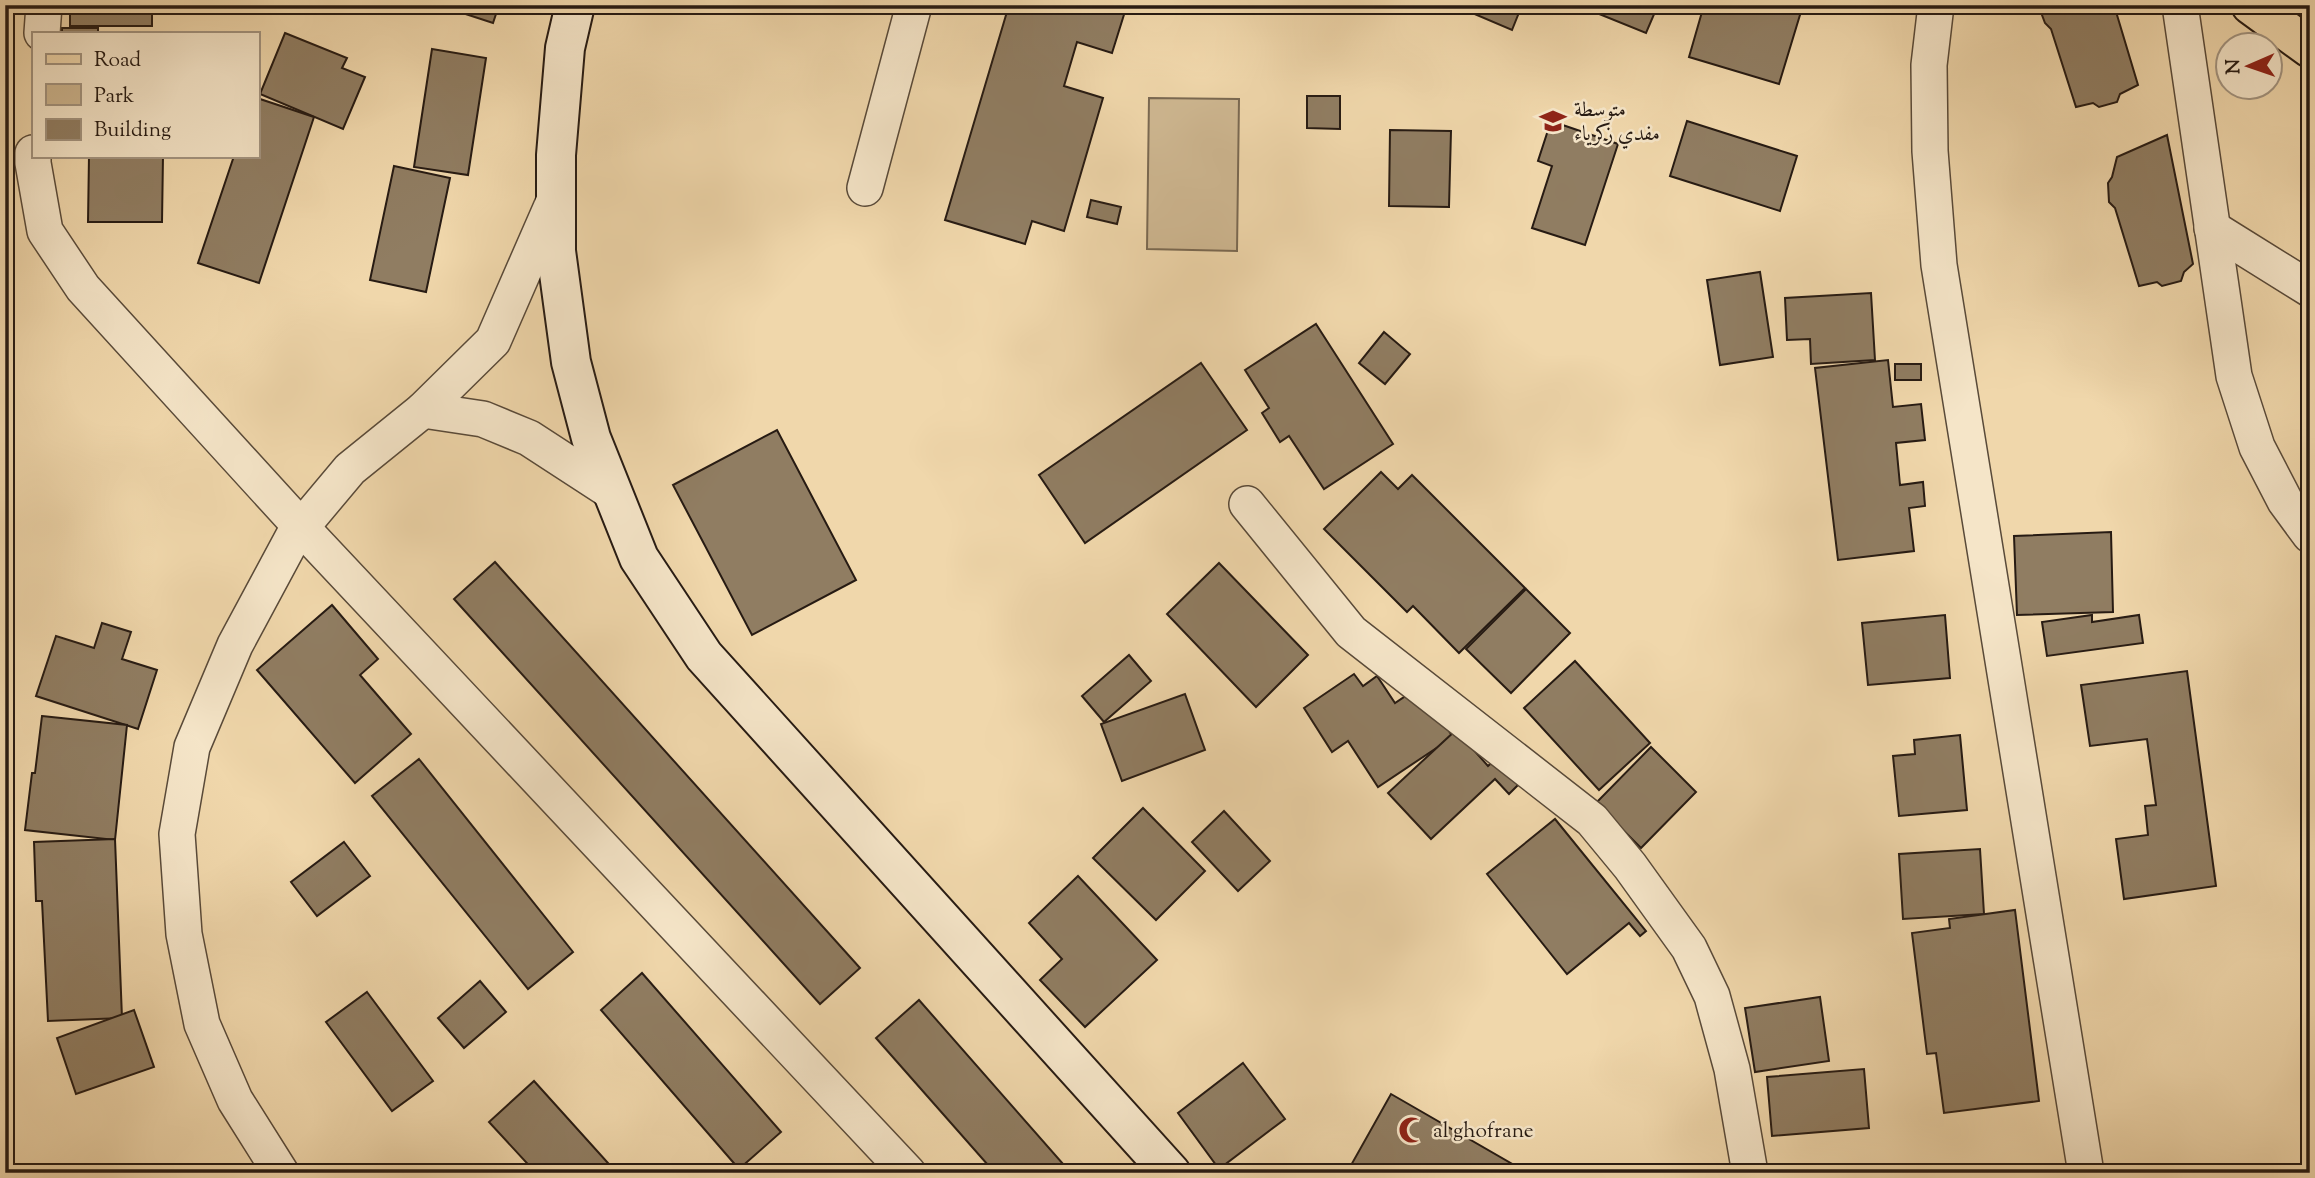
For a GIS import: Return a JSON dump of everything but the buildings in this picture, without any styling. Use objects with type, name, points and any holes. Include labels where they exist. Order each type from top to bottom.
[{"type":"main road","points":[[2251,5],[2310,48]]},
{"type":"street","points":[[42,32],[44,5]]},
{"type":"street","points":[[575,5],[565,48],[556,155],[556,251],[571,362],[591,438],[639,558],[704,656],[1171,1173]]},
{"type":"street","points":[[865,188],[914,5]]},
{"type":"street","points":[[1936,5],[1929,65],[1930,139],[1939,265],[2086,1173]]},
{"type":"street","points":[[2180,5],[2234,376],[2257,447],[2285,501],[2310,535]]},
{"type":"street","points":[[33,158],[45,231],[83,288],[301,527],[908,1173]]},
{"type":"street","points":[[281,1173],[235,1100],[202,1024],[184,934],[177,834],[192,747],[235,645],[293,537],[349,469],[423,410],[493,341],[556,196]]},
{"type":"street","points":[[2212,228],[2310,289]]},
{"type":"street","points":[[423,410],[483,419],[529,438],[612,492]]},
{"type":"street","points":[[1247,504],[1351,632],[1592,820],[1630,866],[1689,948],[1712,996],[1732,1069],[1750,1173]]},
{"type":"green space","points":[[1149,98],[1239,99],[1237,251],[1147,249]]},
{"type":"place","name":"متوسطة مفدي زكرياء","points":[[1553,121]]},
{"type":"place","name":"al ghofrane","points":[[1412,1130]]}]
